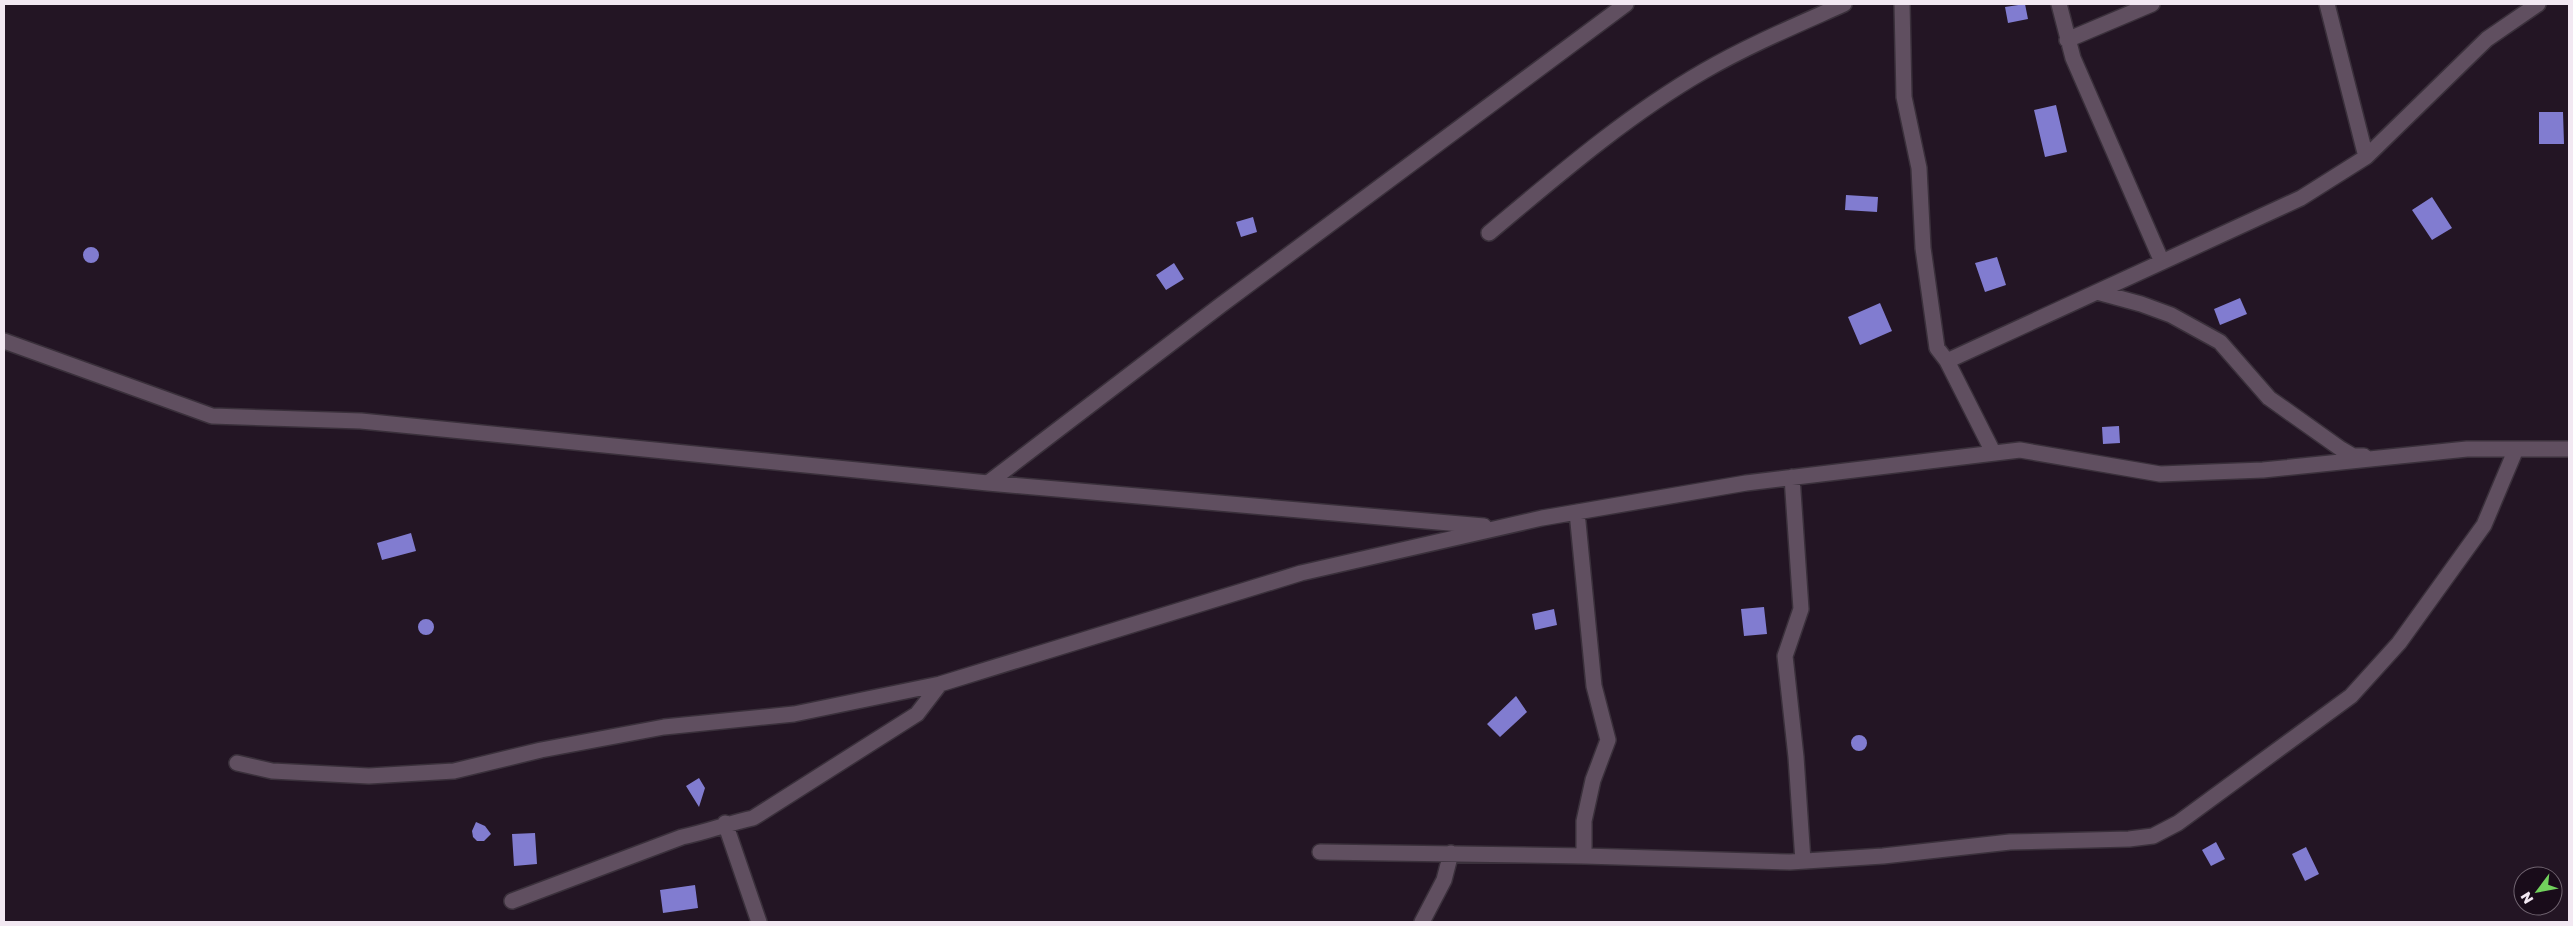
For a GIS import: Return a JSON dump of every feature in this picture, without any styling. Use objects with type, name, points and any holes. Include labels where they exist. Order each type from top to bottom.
[{"type":"street","points":[[988,483],[1221,305],[1626,4]]},
{"type":"street","points":[[1490,234],[1640,112],[1704,71],[1778,33],[1844,4]]},
{"type":"street","points":[[1902,4],[1904,97],[1920,168],[1923,248],[1937,348],[1947,361],[1993,452]]},
{"type":"street","points":[[2059,4],[2065,21],[2073,58],[2162,262]]},
{"type":"street","points":[[2068,40],[2152,4]]},
{"type":"street","points":[[2327,4],[2366,157]]},
{"type":"street","points":[[1947,361],[2301,198],[2366,157],[2488,38],[2538,4]]},
{"type":"street","points":[[2097,292],[2141,304],[2171,315],[2220,342],[2269,398],[2353,456],[2391,457]]},
{"type":"street","points":[[4,341],[212,416],[361,421],[988,483],[1499,527]]},
{"type":"street","points":[[237,763],[272,771],[369,776],[454,771],[541,750],[664,727],[794,714],[940,684],[1301,573],[1499,527],[1577,512],[1792,477],[2020,450],[2160,474],[2263,470],[2467,449],[2567,452]]},
{"type":"street","points":[[1320,852],[1452,853],[1803,862],[1883,856],[2010,842],[2129,839],[2153,836],[2178,823],[2357,690],[2398,643],[2484,525],[2516,449]]},
{"type":"street","points":[[1792,477],[1801,609],[1785,656],[1796,757],[1803,862]]},
{"type":"street","points":[[1577,512],[1594,686],[1608,740],[1592,780],[1584,821],[1584,856]]},
{"type":"street","points":[[512,902],[682,837],[704,833],[725,823],[753,818],[917,714],[940,684]]},
{"type":"street","points":[[725,823],[758,922]]},
{"type":"street","points":[[1422,922],[1444,880],[1452,853]]},
{"type":"building","points":[[2025,4],[2028,19],[2008,23],[2005,7]]},
{"type":"building","points":[[2056,105],[2067,152],[2045,157],[2034,110]]},
{"type":"building","points":[[2539,112],[2563,112],[2564,144],[2539,144]]},
{"type":"building","points":[[1846,195],[1878,197],[1877,212],[1845,210]]},
{"type":"building","points":[[2432,197],[2452,228],[2432,240],[2412,210]]},
{"type":"building","points":[[1253,217],[1257,232],[1241,237],[1236,222]]},
{"type":"building","points":[[91,247],[97,249],[99,255],[97,261],[91,263],[85,261],[83,255],[85,249]]},
{"type":"building","points":[[1997,257],[2006,285],[1985,292],[1975,263]]},
{"type":"building","points":[[1174,263],[1184,279],[1166,290],[1156,275]]},
{"type":"building","points":[[2240,298],[2247,314],[2220,325],[2214,309]]},
{"type":"building","points":[[1880,303],[1892,331],[1860,345],[1848,317]]},
{"type":"building","points":[[2119,426],[2120,443],[2103,444],[2102,427]]},
{"type":"building","points":[[411,533],[416,551],[382,560],[377,543]]},
{"type":"building","points":[[1764,607],[1767,634],[1744,636],[1741,609]]},
{"type":"building","points":[[1554,609],[1557,625],[1535,630],[1532,614]]},
{"type":"building","points":[[426,619],[432,621],[434,627],[432,633],[426,635],[420,633],[418,627],[420,621]]},
{"type":"building","points":[[1516,696],[1527,712],[1500,737],[1487,724]]},
{"type":"building","points":[[1856,735],[1862,735],[1867,740],[1865,749],[1856,751],[1851,746],[1851,740]]},
{"type":"building","points":[[699,778],[705,788],[699,807],[686,786]]},
{"type":"building","points":[[476,822],[485,826],[491,834],[484,841],[477,841],[473,837],[472,831]]},
{"type":"building","points":[[535,833],[537,864],[514,866],[512,834]]},
{"type":"building","points":[[2216,842],[2225,859],[2211,866],[2202,850]]},
{"type":"building","points":[[2306,847],[2319,874],[2305,881],[2292,854]]},
{"type":"building","points":[[695,885],[698,908],[663,913],[660,890]]}]
